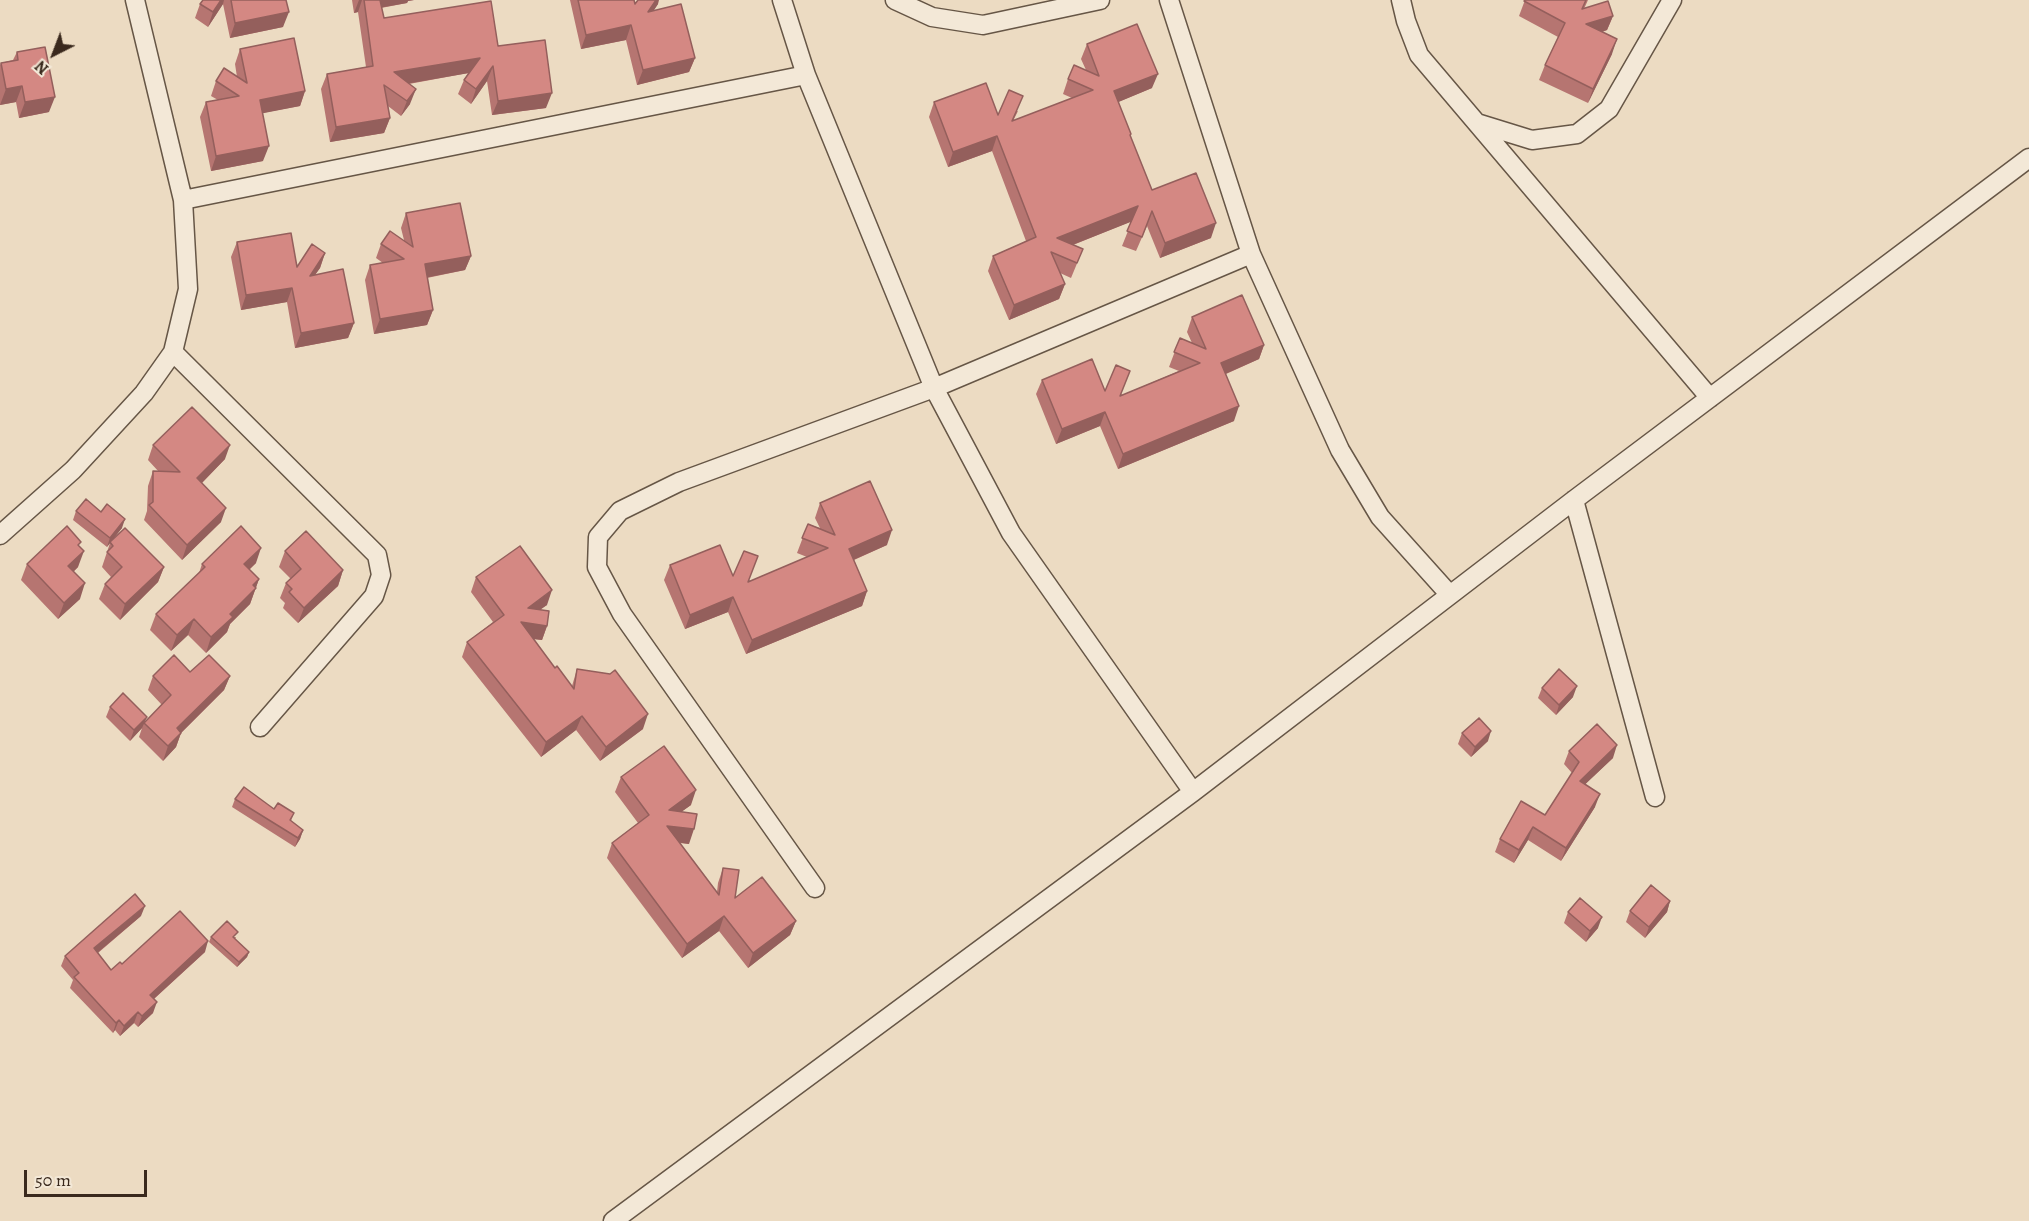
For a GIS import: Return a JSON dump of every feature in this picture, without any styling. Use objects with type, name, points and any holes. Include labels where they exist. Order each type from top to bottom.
[{"type":"street","points":[[0,535],[73,470],[144,393],[173,352],[189,289],[183,200],[135,0]]},
{"type":"street","points":[[782,0],[806,75],[934,388],[1011,533],[1193,792]]},
{"type":"street","points":[[895,0],[932,17],[983,25],[1100,0]]},
{"type":"street","points":[[1169,0],[1251,254],[1340,450],[1380,517],[1450,595]]},
{"type":"street","points":[[1401,0],[1419,55],[1710,398]]},
{"type":"street","points":[[1477,123],[1532,140],[1577,134],[1609,109],[1672,0]]},
{"type":"street","points":[[183,200],[806,75]]},
{"type":"street","points":[[613,1221],[1193,792],[1574,500],[2029,158]]},
{"type":"street","points":[[816,888],[622,614],[597,567],[598,537],[620,511],[679,482],[934,388],[1251,254]]},
{"type":"street","points":[[173,352],[377,555],[381,575],[374,597],[260,727]]},
{"type":"street","points":[[1574,500],[1655,797]]},
{"type":"building","points":[[203,0],[221,0],[213,12],[200,4]]},
{"type":"building","points":[[231,0],[286,0],[289,12],[235,23]]},
{"type":"building","points":[[364,0],[380,0],[384,18],[491,1],[498,46],[545,40],[552,93],[498,101],[493,66],[476,89],[464,80],[480,58],[394,72],[416,89],[407,101],[384,85],[390,118],[336,127],[327,74],[373,66]]},
{"type":"building","points":[[578,0],[634,0],[635,4],[638,0],[656,0],[648,12],[681,4],[695,58],[643,70],[631,25],[586,35]]},
{"type":"building","points":[[1525,0],[1586,0],[1582,9],[1608,1],[1613,16],[1586,24],[1617,39],[1593,89],[1545,65],[1565,23]]},
{"type":"building","points":[[1137,24],[1158,74],[1114,91],[1130,135],[1152,190],[1196,173],[1216,223],[1165,243],[1152,211],[1142,237],[1127,231],[1138,206],[1057,238],[1083,249],[1077,263],[1051,252],[1065,284],[1014,305],[993,256],[1036,237],[997,136],[953,152],[934,102],[986,83],[998,115],[1009,90],[1023,96],[1012,121],[1093,90],[1068,79],[1074,65],[1099,76],[1087,44]]},
{"type":"building","points":[[294,38],[305,91],[260,100],[269,146],[216,156],[206,102],[239,96],[216,81],[224,68],[247,83],[240,49]]},
{"type":"building","points":[[45,47],[55,97],[25,102],[22,86],[6,89],[1,63],[18,60],[17,52]]},
{"type":"building","points":[[460,203],[471,256],[425,264],[433,310],[380,319],[370,265],[404,259],[381,244],[390,231],[413,247],[406,213]]},
{"type":"building","points":[[291,233],[297,267],[312,244],[325,253],[310,276],[343,269],[354,323],[301,333],[292,288],[246,295],[237,242]]},
{"type":"building","points":[[1242,295],[1264,345],[1221,363],[1239,406],[1123,454],[1105,412],[1062,429],[1042,380],[1092,359],[1105,391],[1116,365],[1130,371],[1120,396],[1200,363],[1174,352],[1180,338],[1206,349],[1192,317]]},
{"type":"building","points":[[192,407],[230,445],[197,478],[226,508],[187,545],[149,505],[153,502],[153,471],[180,472],[153,445]]},
{"type":"building","points":[[870,481],[892,530],[849,549],[867,591],[752,640],[733,597],[690,615],[670,565],[720,545],[733,576],[744,551],[758,556],[748,582],[828,548],[802,538],[808,524],[835,535],[820,503]]},
{"type":"building","points":[[86,499],[101,512],[107,504],[125,519],[110,538],[76,511]]},
{"type":"building","points":[[67,526],[81,542],[78,545],[84,551],[68,566],[85,583],[64,603],[27,564]]},
{"type":"building","points":[[241,526],[261,548],[244,564],[259,579],[253,585],[256,588],[230,614],[233,617],[211,637],[194,619],[177,635],[156,614],[205,567],[202,564]]},
{"type":"building","points":[[125,528],[164,567],[125,604],[105,584],[122,567],[107,552],[113,546],[110,542]]},
{"type":"building","points":[[306,531],[343,570],[304,608],[289,592],[292,589],[286,583],[301,569],[285,551]]},
{"type":"building","points":[[520,546],[552,590],[528,608],[549,611],[547,626],[521,622],[555,668],[557,666],[574,689],[577,669],[610,674],[615,670],[648,714],[606,747],[582,716],[546,742],[467,642],[504,615],[476,577]]},
{"type":"building","points":[[174,655],[190,672],[209,655],[230,676],[177,728],[181,733],[168,746],[144,723],[171,695],[153,676]]},
{"type":"building","points":[[1559,669],[1577,686],[1559,705],[1542,688]]},
{"type":"building","points":[[123,693],[147,717],[134,730],[110,707]]},
{"type":"building","points":[[1479,718],[1491,731],[1475,747],[1462,733]]},
{"type":"building","points":[[1597,724],[1617,745],[1580,781],[1600,794],[1566,848],[1533,827],[1519,850],[1500,839],[1521,801],[1545,815],[1579,762],[1569,751]]},
{"type":"building","points":[[664,746],[696,790],[669,810],[697,814],[694,829],[667,826],[719,895],[723,868],[739,870],[735,898],[762,877],[796,921],[753,953],[724,916],[687,944],[612,843],[649,815],[621,777]]},
{"type":"building","points":[[244,787],[274,809],[278,803],[294,813],[290,820],[303,830],[298,838],[235,799]]},
{"type":"building","points":[[1651,885],[1670,901],[1649,927],[1630,911]]},
{"type":"building","points":[[135,894],[145,906],[94,948],[111,970],[120,962],[122,964],[180,911],[208,941],[150,995],[157,1002],[142,1016],[138,1012],[124,1026],[119,1020],[116,1023],[74,977],[79,973],[65,956]]},
{"type":"building","points":[[1580,898],[1602,917],[1590,931],[1568,912]]},
{"type":"building","points":[[227,921],[238,932],[233,937],[249,952],[239,962],[211,937]]}]
